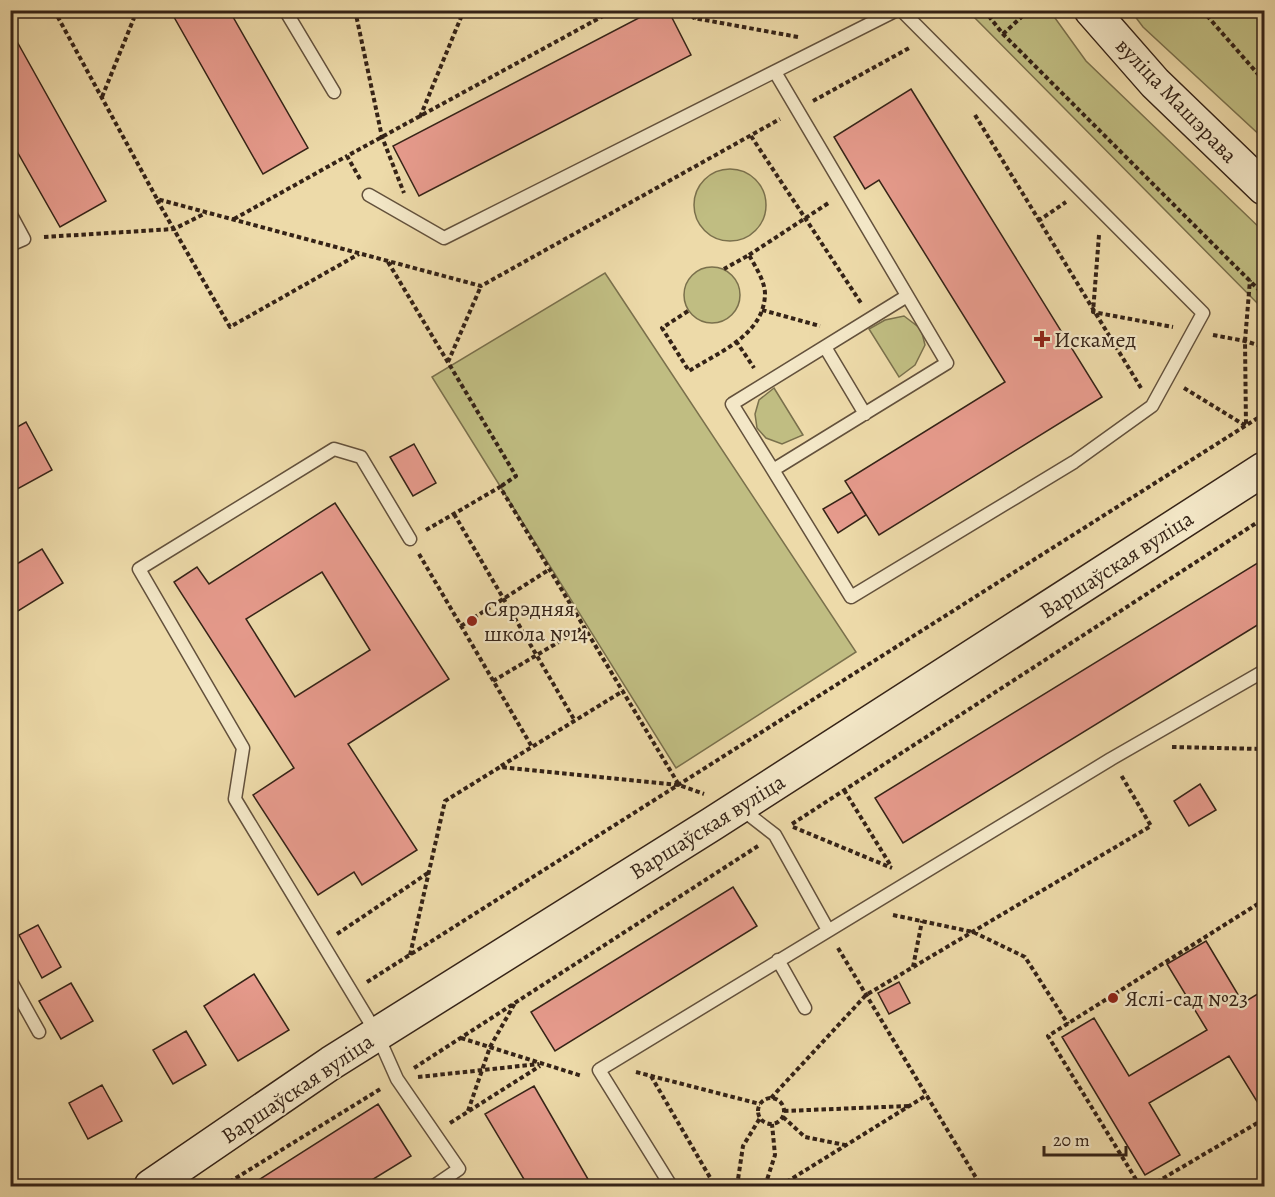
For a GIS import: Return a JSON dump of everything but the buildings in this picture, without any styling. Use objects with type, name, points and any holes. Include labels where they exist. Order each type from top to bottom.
[{"type":"street","name":"вуліца Машэрава","points":[[1091,10],[1155,83],[1264,188]]},
{"type":"street","name":"Варшаўская вуліца","points":[[151,1186],[377,1034],[739,807],[1264,469]]},
{"type":"lane","points":[[285,10],[334,92]]},
{"type":"lane","points":[[369,195],[444,238],[897,10]]},
{"type":"lane","points":[[901,10],[1203,313],[1152,406],[1074,462],[851,597],[732,404],[907,296]]},
{"type":"lane","points":[[774,470],[947,363],[775,72]]},
{"type":"lane","points":[[10,213],[24,238],[10,245]]},
{"type":"lane","points":[[825,346],[865,414]]},
{"type":"lane","points":[[410,539],[361,457],[334,448],[139,569],[243,748],[235,799],[377,1034],[397,1079],[459,1169],[435,1186]]},
{"type":"lane","points":[[671,1186],[599,1070],[1111,759],[1264,671]]},
{"type":"lane","points":[[739,807],[775,835],[828,930]]},
{"type":"lane","points":[[778,960],[805,1008]]},
{"type":"lane","points":[[10,980],[39,1032]]},
{"type":"path","points":[[54,10],[230,327],[360,254]]},
{"type":"path","points":[[355,10],[382,137],[416,221]]},
{"type":"path","points":[[420,117],[464,10]]},
{"type":"path","points":[[234,220],[614,10]]},
{"type":"path","points":[[686,10],[694,18],[831,44]]},
{"type":"path","points":[[694,18],[706,10]]},
{"type":"path","points":[[984,10],[1003,34],[1264,295]]},
{"type":"path","points":[[1003,34],[1029,10]]},
{"type":"path","points":[[1202,10],[1264,81]]},
{"type":"path","points":[[102,98],[134,18]]},
{"type":"path","points":[[448,362],[481,286],[928,37]]},
{"type":"path","points":[[971,109],[1152,406]]},
{"type":"path","points":[[751,136],[871,318]]},
{"type":"path","points":[[347,156],[369,195]]},
{"type":"path","points":[[724,269],[846,192]]},
{"type":"path","points":[[1038,221],[1082,192]]},
{"type":"path","points":[[157,199],[481,286]]},
{"type":"path","points":[[1094,312],[1101,211]]},
{"type":"path","points":[[24,238],[174,229],[207,213]]},
{"type":"path","points":[[688,311],[662,328],[689,371],[746,336],[755,325],[762,310],[765,292],[749,255]]},
{"type":"path","points":[[388,261],[516,476],[410,539],[532,747]]},
{"type":"path","points":[[1246,426],[1245,341],[1250,280]]},
{"type":"path","points":[[762,310],[847,333]]},
{"type":"path","points":[[736,341],[764,384]]},
{"type":"path","points":[[1168,378],[1246,426]]},
{"type":"path","points":[[351,992],[1264,414]]},
{"type":"path","points":[[500,487],[679,784]]},
{"type":"path","points":[[454,514],[575,721]]},
{"type":"path","points":[[892,868],[790,825],[1264,518]]},
{"type":"path","points":[[461,626],[549,569]]},
{"type":"path","points":[[493,681],[584,627]]},
{"type":"path","points":[[410,955],[445,801],[623,691]]},
{"type":"path","points":[[1133,746],[1264,749]]},
{"type":"path","points":[[771,1098],[783,1104],[784,1111],[783,1117],[772,1124],[760,1118],[758,1111],[760,1104],[771,1098],[867,995],[1151,826],[1111,759]]},
{"type":"path","points":[[500,767],[679,784]]},
{"type":"path","points":[[844,790],[902,885]]},
{"type":"path","points":[[223,1186],[397,1079],[775,835]]},
{"type":"path","points":[[322,943],[428,873]]},
{"type":"path","points":[[1140,1186],[1048,1036],[1264,900]]},
{"type":"path","points":[[862,909],[973,932],[1025,957],[1068,1024]]},
{"type":"path","points":[[913,967],[922,921]]},
{"type":"path","points":[[828,930],[981,1186]]},
{"type":"path","points":[[468,1111],[490,1047],[516,1002]]},
{"type":"path","points":[[461,1038],[608,1085]]},
{"type":"path","points":[[397,1079],[543,1064]]},
{"type":"path","points":[[434,1133],[543,1064]]},
{"type":"path","points":[[608,1064],[760,1104]]},
{"type":"path","points":[[651,1076],[716,1186]]},
{"type":"path","points":[[780,1186],[927,1095]]},
{"type":"path","points":[[784,1111],[910,1106]]},
{"type":"path","points":[[783,1117],[805,1137],[846,1145]]},
{"type":"path","points":[[737,1186],[743,1146],[760,1118]]},
{"type":"path","points":[[1150,1186],[1264,1119]]},
{"type":"path","points":[[765,1186],[775,1155],[772,1124]]},
{"type":"shaded area","points":[[968,11],[1050,11],[1086,61],[1264,232],[1264,310]]},
{"type":"shaded area","points":[[1131,11],[1264,11],[1264,139],[1143,27]]},
{"type":"shaded area","points":[[737,169],[756,179],[764,191],[766,205],[764,219],[756,231],[744,239],[723,241],[704,231],[696,219],[694,198],[704,179],[716,171]]},
{"type":"shaded area","points":[[707,267],[717,267],[732,275],[738,284],[740,295],[738,306],[732,315],[717,323],[707,323],[696,318],[689,311],[684,300],[684,290],[689,279],[696,272]]},
{"type":"shaded area","points":[[605,273],[856,652],[676,768],[432,377]]},
{"type":"shaded area","points":[[904,316],[921,329],[925,345],[915,365],[899,377],[869,329],[885,320]]},
{"type":"shaded area","points":[[774,388],[803,435],[782,444],[766,438],[757,428],[755,414],[759,400]]},
{"type":"place","name":"Искамед","points":[[1042,339]]},
{"type":"place","name":"Сярэдняя школа №14","points":[[472,621]]},
{"type":"place","name":"Яслі-сад №23","points":[[1113,998]]}]
